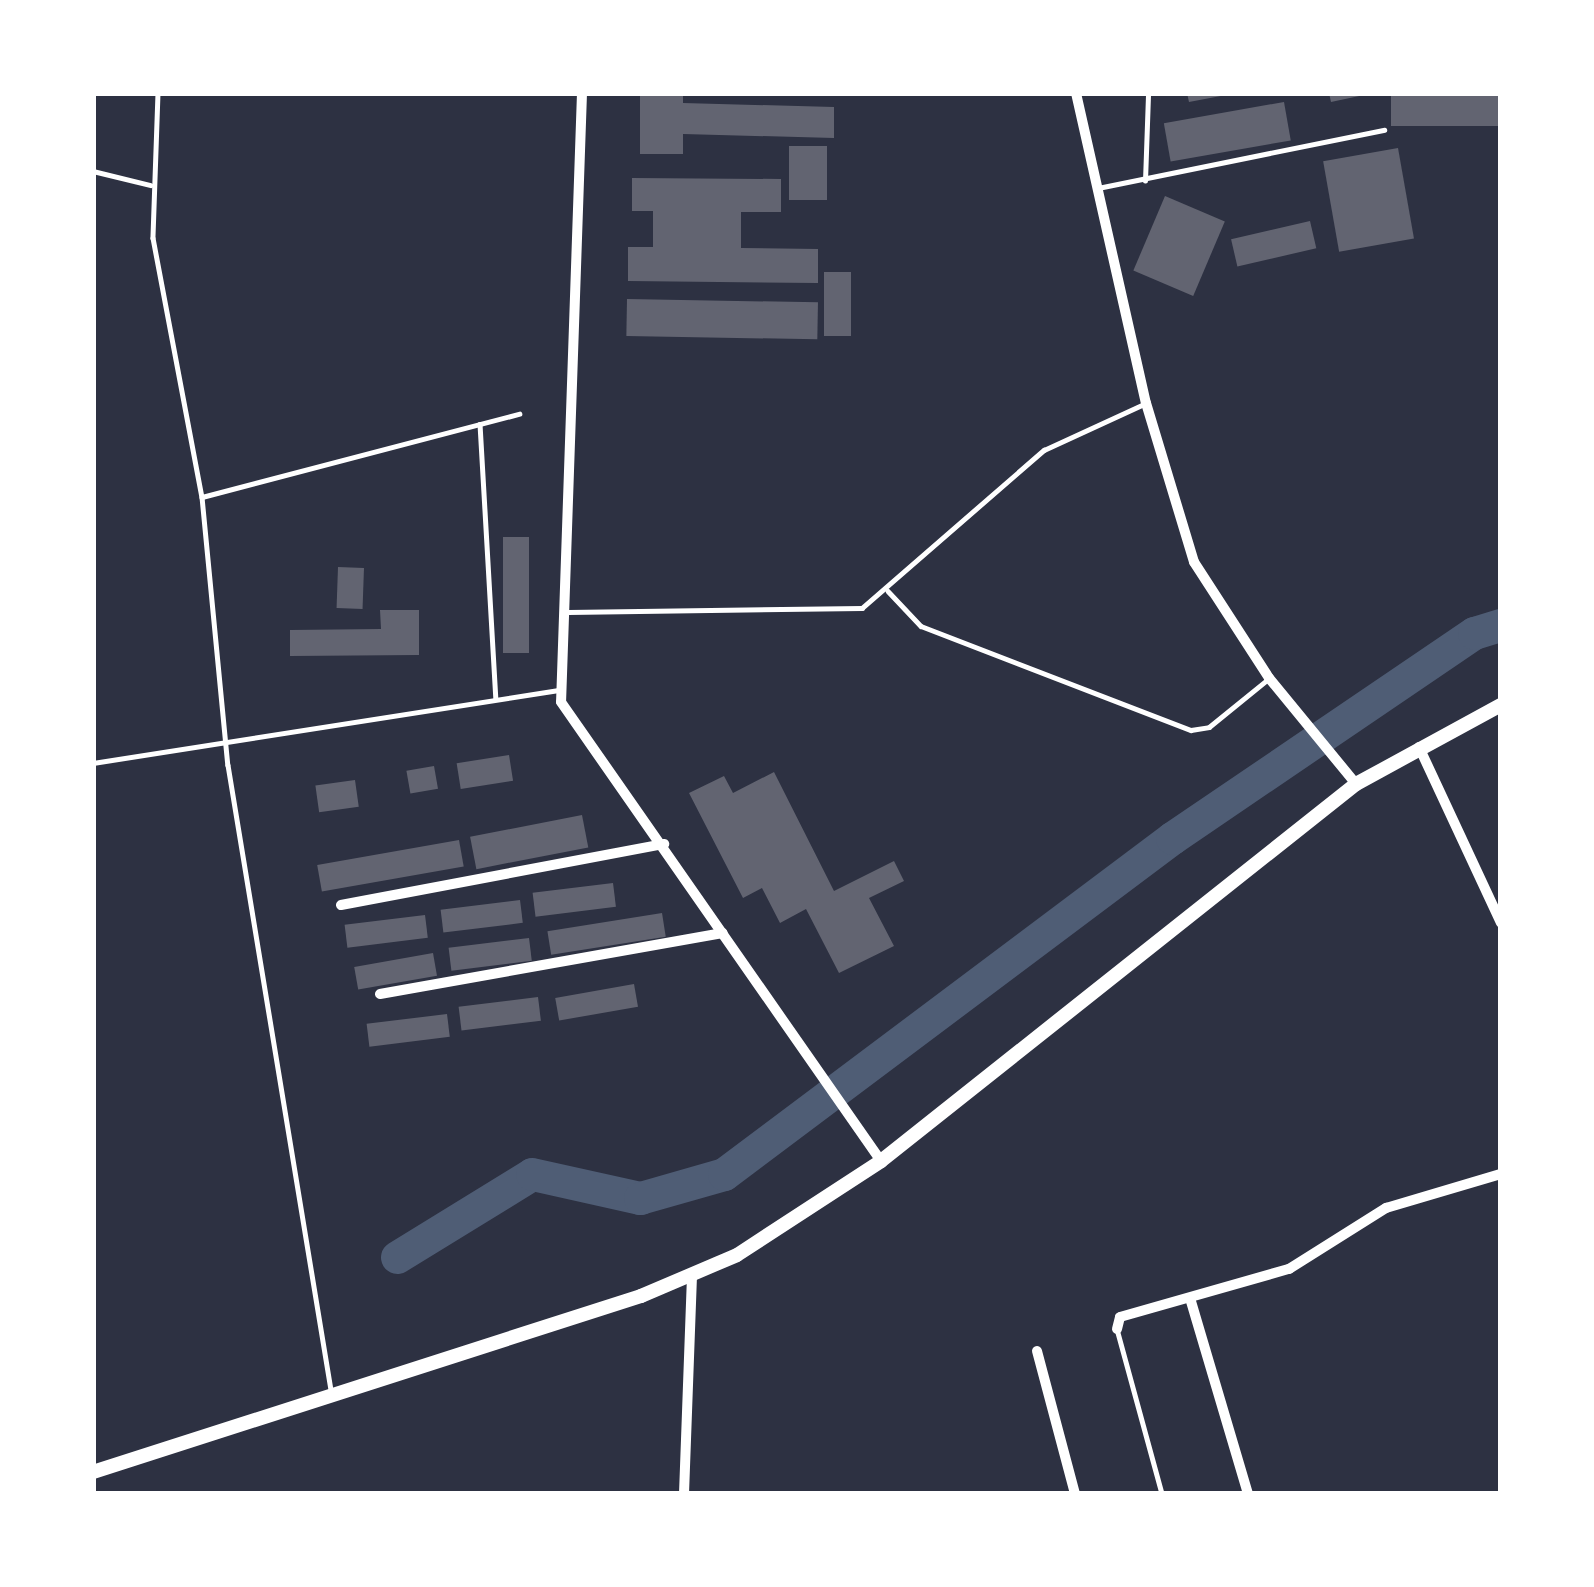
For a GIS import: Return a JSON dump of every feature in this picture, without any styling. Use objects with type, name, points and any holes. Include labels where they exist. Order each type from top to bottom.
[{"type":"street","points":[[582,93],[568,612],[558,690],[586,743],[664,844],[880,1161]]},
{"type":"street","points":[[1076,93],[1146,403],[1194,562],[1269,678],[1356,784]]},
{"type":"street","points":[[93,1472],[331,1390],[692,1278],[880,1161],[1356,784],[1501,705]]},
{"type":"street","points":[[1419,746],[1501,923]]},
{"type":"street","points":[[341,905],[664,844]]},
{"type":"street","points":[[380,994],[723,933]]},
{"type":"street","points":[[1117,1329],[1120,1317],[1289,1269],[1386,1208],[1501,1174]]},
{"type":"street","points":[[684,1494],[692,1278]]},
{"type":"street","points":[[1190,1298],[1248,1494]]},
{"type":"street","points":[[1036,1351],[1075,1494]]},
{"type":"lane","points":[[158,93],[150,185],[202,497],[228,765],[331,1390]]},
{"type":"lane","points":[[1145,181],[1148,93]]},
{"type":"lane","points":[[1098,188],[1384,130]]},
{"type":"lane","points":[[93,171],[150,185]]},
{"type":"lane","points":[[568,612],[842,612],[887,591],[1044,451],[1146,403]]},
{"type":"lane","points":[[202,497],[520,414]]},
{"type":"lane","points":[[480,424],[496,699]]},
{"type":"lane","points":[[887,591],[920,626],[1191,730],[1209,727],[1269,678]]},
{"type":"lane","points":[[93,763],[558,690]]},
{"type":"lane","points":[[1117,1329],[1162,1494]]},
{"type":"building","points":[[640,93],[683,93],[683,103],[834,107],[834,138],[683,134],[683,154],[640,154]]},
{"type":"building","points":[[1187,93],[1225,93],[1226,95],[1189,102]]},
{"type":"building","points":[[1329,93],[1364,93],[1364,95],[1331,102]]},
{"type":"building","points":[[1391,95],[1501,95],[1501,126],[1391,126]]},
{"type":"building","points":[[1284,102],[1291,140],[1171,162],[1164,123]]},
{"type":"building","points":[[789,146],[827,146],[827,200],[789,200]]},
{"type":"building","points":[[1398,148],[1414,239],[1339,252],[1323,161]]},
{"type":"building","points":[[632,178],[781,179],[781,212],[741,212],[741,248],[818,249],[818,283],[628,281],[628,247],[653,247],[653,211],[632,211]]},
{"type":"building","points":[[1165,196],[1225,221],[1193,296],[1133,271]]},
{"type":"building","points":[[1310,221],[1316,248],[1237,267],[1231,239]]},
{"type":"building","points":[[824,272],[851,272],[851,336],[824,336]]},
{"type":"building","points":[[627,299],[818,302],[817,339],[626,336]]},
{"type":"building","points":[[503,537],[529,537],[529,653],[503,653]]},
{"type":"building","points":[[338,567],[364,568],[363,609],[337,608]]},
{"type":"building","points":[[380,610],[419,610],[419,655],[290,656],[290,630],[381,629]]},
{"type":"building","points":[[509,755],[513,781],[461,789],[457,763]]},
{"type":"building","points":[[434,766],[438,789],[410,794],[406,771]]},
{"type":"building","points":[[774,772],[834,891],[894,861],[904,881],[869,898],[894,946],[839,973],[806,909],[780,923],[762,888],[743,898],[689,793],[724,776],[733,793]]},
{"type":"building","points":[[355,780],[359,807],[319,812],[315,786]]},
{"type":"building","points":[[582,815],[588,847],[476,869],[470,837]]},
{"type":"building","points":[[459,840],[464,867],[322,892],[317,865]]},
{"type":"building","points":[[613,883],[616,907],[536,917],[533,893]]},
{"type":"building","points":[[520,900],[523,923],[443,933],[441,910]]},
{"type":"building","points":[[662,913],[666,937],[551,955],[547,931]]},
{"type":"building","points":[[425,915],[428,938],[347,948],[345,925]]},
{"type":"building","points":[[529,938],[532,961],[451,971],[449,948]]},
{"type":"building","points":[[433,953],[437,976],[358,990],[354,967]]},
{"type":"building","points":[[634,984],[638,1007],[559,1021],[555,998]]},
{"type":"building","points":[[538,997],[541,1021],[462,1031],[459,1007]]},
{"type":"building","points":[[447,1014],[450,1037],[369,1047],[367,1024]]},
{"type":"waterway","points":[[397,1257],[532,1174],[640,1198],[724,1174],[1172,838],[1474,633],[1501,625]]}]
